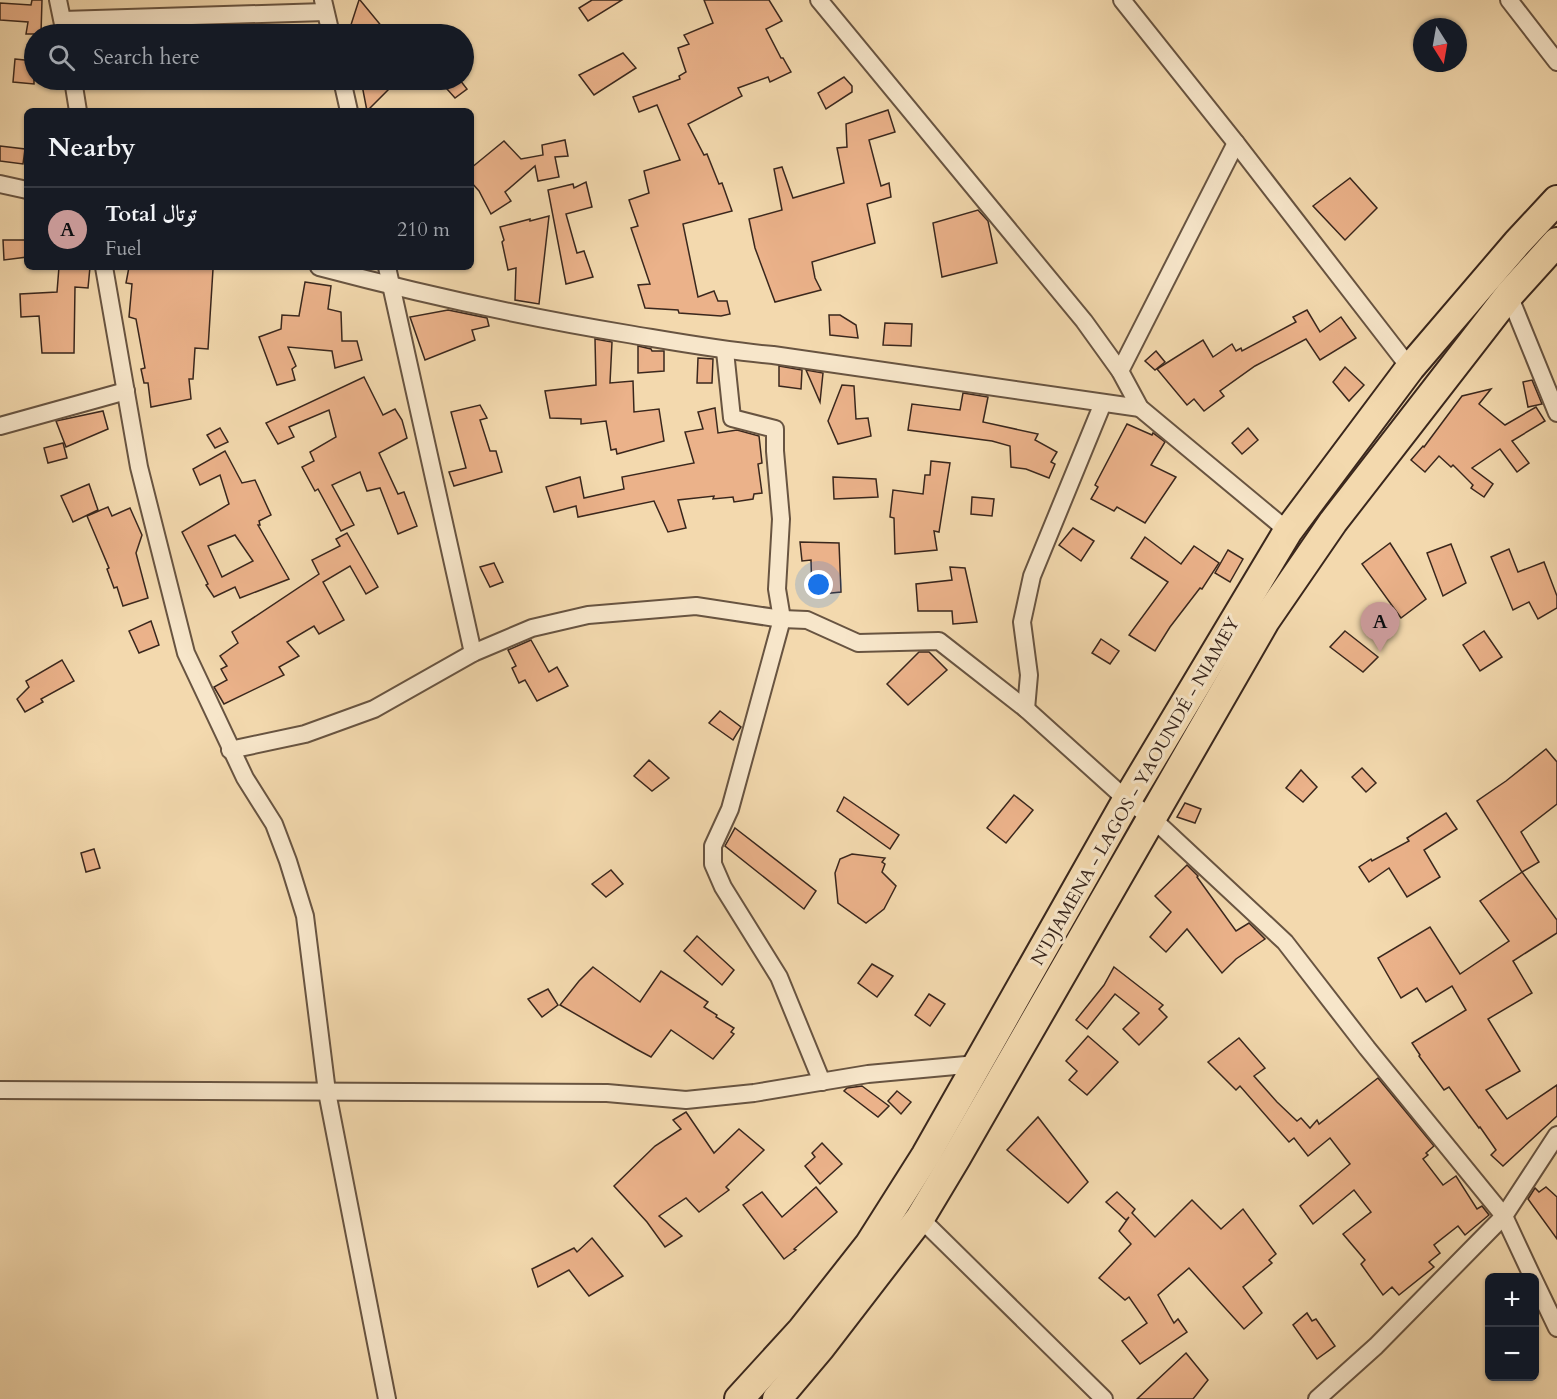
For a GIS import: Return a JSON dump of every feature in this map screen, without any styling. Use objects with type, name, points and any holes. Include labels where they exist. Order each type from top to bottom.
[{"type":"highway","name":"N'DJAMENA - LAGOS - YAOUNDÉ - NIAMEY","points":[[739,1399],[802,1330],[869,1245],[926,1155],[1126,800],[1288,531],[1410,368],[1557,200]]},
{"type":"highway","name":"N'DJAMENA - LAGOS - YAOUNDÉ - NIAMEY","points":[[777,1399],[820,1348],[920,1218],[1265,621],[1321,540],[1509,295],[1557,242]]},
{"type":"street","points":[[58,0],[63,24]]},
{"type":"street","points":[[819,0],[1077,313],[1120,371],[1140,408],[1288,531]]},
{"type":"street","points":[[1122,0],[1410,368]]},
{"type":"street","points":[[1509,0],[1557,62]]},
{"type":"street","points":[[101,24],[324,6],[328,24]]},
{"type":"street","points":[[75,90],[78,108]]},
{"type":"street","points":[[344,90],[348,108]]},
{"type":"street","points":[[1120,371],[1236,143]]},
{"type":"street","points":[[0,184],[24,189]]},
{"type":"street","points":[[105,270],[139,467],[186,652],[230,750],[274,824],[305,916],[327,1092],[387,1399]]},
{"type":"street","points":[[331,270],[537,319],[725,351],[773,355],[1140,408]]},
{"type":"street","points":[[388,270],[473,653]]},
{"type":"street","points":[[1509,295],[1550,373],[1557,413]]},
{"type":"street","points":[[725,351],[732,418],[776,429],[775,451],[781,519],[777,589],[782,619],[730,809],[713,846],[713,864],[723,887],[778,977],[822,1082]]},
{"type":"street","points":[[0,426],[126,391]]},
{"type":"street","points":[[1026,709],[1029,675],[1022,621],[1032,576],[1103,403]]},
{"type":"street","points":[[230,750],[305,734],[374,709],[473,653],[532,628],[588,615],[696,606],[782,619],[807,620],[858,643],[939,641],[1026,709],[1126,800],[1152,818],[1285,942],[1367,1048],[1504,1216],[1531,1273]]},
{"type":"street","points":[[0,1090],[607,1093],[686,1100],[754,1093],[868,1074],[977,1064]]},
{"type":"street","points":[[1317,1399],[1376,1346],[1504,1216],[1557,1135]]},
{"type":"street","points":[[920,1218],[1104,1399]]},
{"type":"street","points":[[1539,1290],[1557,1328]]},
{"type":"building","points":[[32,0],[42,0],[41,24],[0,20],[0,3],[31,5]]},
{"type":"building","points":[[360,0],[380,24],[351,24]]},
{"type":"building","points":[[592,0],[622,0],[588,21],[579,8]]},
{"type":"building","points":[[704,0],[769,0],[782,21],[766,29],[791,72],[770,82],[768,77],[738,88],[742,96],[688,124],[704,155],[707,154],[719,184],[722,183],[732,211],[683,224],[698,297],[714,291],[718,301],[727,301],[730,314],[721,316],[645,308],[638,285],[650,284],[631,228],[638,226],[629,200],[649,193],[644,171],[680,160],[657,105],[639,112],[633,97],[680,79],[679,76],[686,72],[678,48],[689,44],[684,35],[713,23]]},
{"type":"building","points":[[623,53],[636,68],[594,95],[579,75]]},
{"type":"building","points":[[15,59],[24,60],[24,83],[13,82]]},
{"type":"building","points":[[844,77],[852,86],[852,92],[826,109],[818,93]]},
{"type":"building","points":[[363,90],[388,90],[370,108],[366,108]]},
{"type":"building","points":[[448,90],[466,90],[455,98]]},
{"type":"building","points":[[888,110],[895,132],[869,140],[881,186],[889,183],[891,197],[867,204],[875,243],[812,262],[815,278],[821,290],[775,302],[755,248],[749,219],[782,210],[774,169],[782,167],[793,198],[844,183],[837,148],[847,147],[846,124]]},
{"type":"building","points":[[565,140],[568,156],[555,157],[559,177],[538,181],[535,166],[505,192],[511,201],[491,214],[474,185],[474,166],[504,141],[521,159],[543,155],[542,145]]},
{"type":"building","points":[[0,146],[24,149],[23,164],[0,161]]},
{"type":"building","points":[[1350,178],[1377,208],[1345,240],[1313,206]]},
{"type":"building","points":[[586,182],[592,207],[566,214],[577,253],[584,251],[593,277],[566,284],[548,190],[573,184],[574,188]]},
{"type":"building","points":[[978,210],[988,221],[997,263],[942,277],[933,223]]},
{"type":"building","points":[[549,216],[539,304],[515,300],[516,268],[508,270],[500,227]]},
{"type":"building","points":[[3,240],[24,240],[24,257],[4,260]]},
{"type":"building","points":[[59,270],[90,270],[88,288],[75,287],[74,353],[42,353],[39,316],[21,317],[20,294],[57,292]]},
{"type":"building","points":[[128,270],[213,270],[208,349],[195,348],[193,379],[189,379],[191,399],[151,407],[148,383],[144,383],[141,369],[145,368],[136,319],[129,317],[132,284],[126,283]]},
{"type":"building","points":[[305,282],[331,286],[328,309],[341,312],[342,341],[357,341],[362,360],[335,368],[332,351],[288,347],[296,366],[292,369],[295,380],[277,385],[259,337],[281,329],[282,315],[299,316]]},
{"type":"building","points":[[448,310],[487,318],[489,326],[472,330],[475,340],[425,360],[410,317]]},
{"type":"building","points":[[1307,310],[1320,332],[1341,317],[1356,338],[1320,360],[1306,339],[1255,366],[1220,391],[1224,396],[1204,411],[1194,399],[1187,405],[1157,369],[1203,340],[1213,357],[1232,344],[1236,351],[1241,348],[1242,351],[1296,322],[1293,317]]},
{"type":"building","points":[[829,315],[840,315],[856,325],[858,338],[830,335]]},
{"type":"building","points":[[885,323],[912,324],[911,346],[883,345]]},
{"type":"building","points":[[595,339],[612,342],[610,383],[633,381],[634,412],[659,409],[664,441],[617,454],[616,449],[611,450],[606,421],[581,424],[581,419],[550,418],[545,391],[596,385]]},
{"type":"building","points":[[638,346],[652,351],[664,351],[664,371],[638,373]]},
{"type":"building","points":[[1156,351],[1165,362],[1155,370],[1145,361]]},
{"type":"building","points":[[698,358],[713,359],[712,383],[697,383]]},
{"type":"building","points":[[779,366],[802,370],[801,389],[779,386]]},
{"type":"building","points":[[1345,367],[1364,385],[1349,401],[1333,382]]},
{"type":"building","points":[[806,370],[823,373],[820,402]]},
{"type":"building","points":[[364,377],[383,415],[395,409],[402,420],[407,438],[379,453],[398,494],[404,492],[417,526],[398,534],[380,488],[367,491],[360,472],[332,485],[354,525],[341,531],[318,489],[315,491],[302,467],[314,461],[310,452],[336,437],[329,410],[289,427],[294,437],[278,444],[266,423]]},
{"type":"building","points":[[1532,380],[1542,404],[1528,407],[1523,382]]},
{"type":"building","points":[[842,385],[854,386],[856,419],[868,418],[871,436],[838,444],[828,421]]},
{"type":"building","points":[[1491,389],[1479,404],[1505,425],[1536,407],[1545,421],[1512,441],[1529,463],[1517,472],[1500,449],[1472,468],[1493,484],[1484,497],[1471,488],[1473,485],[1453,465],[1451,467],[1439,456],[1425,472],[1411,460],[1424,447],[1462,396]]},
{"type":"building","points":[[963,393],[988,397],[983,422],[1038,434],[1035,440],[1057,452],[1051,462],[1055,464],[1049,478],[1026,469],[1011,467],[1010,446],[992,441],[908,430],[912,404],[960,410]]},
{"type":"building","points":[[480,405],[487,418],[480,420],[490,451],[496,451],[502,472],[454,486],[449,472],[466,468],[451,412]]},
{"type":"building","points":[[715,408],[718,433],[737,430],[759,436],[762,463],[758,464],[762,493],[754,494],[753,499],[734,502],[733,497],[713,499],[714,496],[678,500],[686,528],[668,532],[654,501],[578,517],[576,506],[554,512],[546,487],[580,477],[584,498],[624,489],[622,477],[694,463],[685,432],[703,429],[698,412]]},
{"type":"building","points":[[103,411],[108,429],[66,447],[56,421]]},
{"type":"building","points":[[1127,424],[1152,435],[1153,433],[1165,442],[1151,465],[1176,477],[1145,523],[1117,507],[1114,511],[1091,499],[1098,487],[1095,485]]},
{"type":"building","points":[[220,428],[228,442],[215,448],[207,435]]},
{"type":"building","points":[[1248,428],[1258,440],[1242,454],[1232,443]]},
{"type":"building","points":[[63,443],[67,458],[48,463],[44,448]]},
{"type":"building","points":[[225,451],[242,483],[255,480],[271,515],[259,521],[260,525],[258,525],[289,579],[240,598],[235,587],[214,597],[206,585],[208,584],[182,532],[229,504],[220,475],[200,485],[193,469]],"holes":[[[235,535],[253,561],[222,577],[208,546]]]},
{"type":"building","points":[[931,461],[950,463],[939,532],[934,531],[937,550],[895,554],[894,518],[890,517],[893,490],[923,494],[925,475],[930,475]]},
{"type":"building","points":[[833,477],[876,479],[878,497],[834,499]]},
{"type":"building","points":[[89,484],[98,510],[73,522],[61,496]]},
{"type":"building","points":[[972,497],[994,499],[992,516],[971,514]]},
{"type":"building","points":[[108,507],[112,516],[130,508],[142,535],[136,553],[148,598],[123,606],[87,516]]},
{"type":"building","points":[[1073,528],[1094,541],[1081,561],[1059,545]]},
{"type":"building","points":[[347,533],[378,587],[366,594],[350,566],[323,582],[344,620],[319,634],[314,626],[287,642],[299,656],[279,667],[284,675],[224,704],[214,687],[227,680],[221,669],[227,666],[220,656],[238,643],[232,632],[319,574],[312,560],[340,546],[336,539]]},
{"type":"building","points":[[1145,537],[1181,564],[1194,546],[1219,563],[1202,589],[1200,588],[1170,627],[1155,651],[1129,635],[1168,582],[1131,558]]},
{"type":"building","points":[[800,542],[839,543],[841,592],[812,595],[811,560],[802,561]]},
{"type":"building","points":[[1390,543],[1426,599],[1401,618],[1362,564]]},
{"type":"building","points":[[1451,544],[1466,583],[1443,596],[1427,553]]},
{"type":"building","points":[[1509,549],[1518,572],[1544,562],[1557,596],[1557,608],[1538,619],[1529,602],[1513,610],[1491,557]]},
{"type":"building","points":[[1228,550],[1243,559],[1230,582],[1215,573]]},
{"type":"building","points":[[494,563],[503,582],[490,587],[480,567]]},
{"type":"building","points":[[950,567],[965,568],[977,622],[953,624],[952,611],[918,611],[916,584],[952,580]]},
{"type":"building","points":[[151,621],[159,645],[139,653],[129,631]]},
{"type":"building","points":[[1345,631],[1378,657],[1363,672],[1330,647]]},
{"type":"building","points":[[1484,631],[1502,657],[1480,671],[1463,645]]},
{"type":"building","points":[[1101,639],[1119,651],[1110,664],[1092,653]]},
{"type":"building","points":[[531,640],[549,672],[557,667],[568,686],[537,701],[525,680],[519,683],[512,668],[516,666],[508,650]]},
{"type":"building","points":[[919,652],[929,652],[947,670],[908,705],[887,684]]},
{"type":"building","points":[[62,660],[74,681],[41,699],[43,702],[25,712],[17,699],[29,687],[26,681]]},
{"type":"building","points":[[720,711],[741,727],[733,740],[709,723]]},
{"type":"building","points":[[1546,749],[1557,762],[1557,804],[1521,832],[1539,862],[1522,872],[1477,801]]},
{"type":"building","points":[[649,760],[669,778],[652,791],[634,776]]},
{"type":"building","points":[[1362,768],[1376,783],[1366,792],[1352,777]]},
{"type":"building","points":[[1301,770],[1317,787],[1303,802],[1286,788]]},
{"type":"building","points":[[1014,795],[1033,810],[1006,843],[987,828]]},
{"type":"building","points":[[844,797],[899,835],[890,849],[837,811]]},
{"type":"building","points":[[1185,803],[1201,809],[1195,823],[1177,817]]},
{"type":"building","points":[[1446,813],[1457,829],[1424,850],[1440,877],[1407,897],[1389,868],[1369,882],[1359,867],[1409,841],[1407,838]]},
{"type":"building","points":[[735,828],[816,891],[804,909],[725,846]]},
{"type":"building","points":[[94,849],[100,868],[86,872],[81,853]]},
{"type":"building","points":[[852,854],[885,858],[882,862],[885,864],[882,872],[896,886],[884,909],[866,923],[838,903],[835,873],[840,859]]},
{"type":"building","points":[[1187,865],[1198,876],[1236,931],[1249,923],[1265,939],[1236,959],[1222,973],[1187,929],[1166,952],[1150,937],[1171,912],[1155,896]]},
{"type":"building","points":[[611,870],[623,884],[606,897],[592,884]]},
{"type":"building","points":[[1522,872],[1557,920],[1557,933],[1513,961],[1532,993],[1488,1019],[1520,1071],[1486,1090],[1507,1119],[1557,1085],[1557,1116],[1503,1166],[1491,1155],[1496,1150],[1480,1127],[1449,1087],[1444,1090],[1412,1043],[1466,1010],[1452,986],[1426,1002],[1417,988],[1401,998],[1378,958],[1430,927],[1460,974],[1509,941],[1480,901]]},
{"type":"building","points":[[697,936],[734,970],[722,985],[684,951]]},
{"type":"building","points":[[872,964],[893,976],[877,997],[858,983]]},
{"type":"building","points":[[593,967],[640,1002],[661,971],[708,1002],[704,1007],[734,1028],[731,1032],[734,1034],[713,1059],[671,1030],[651,1057],[560,1005]]},
{"type":"building","points":[[1114,967],[1163,1005],[1159,1009],[1167,1017],[1139,1045],[1123,1029],[1139,1013],[1115,994],[1087,1029],[1076,1020],[1104,985]]},
{"type":"building","points":[[548,989],[558,1005],[542,1017],[528,999]]},
{"type":"building","points":[[929,994],[945,1004],[930,1026],[915,1015]]},
{"type":"building","points":[[1088,1036],[1118,1062],[1087,1095],[1069,1080],[1077,1071],[1066,1061]]},
{"type":"building","points":[[1239,1038],[1265,1068],[1254,1076],[1297,1121],[1301,1118],[1310,1128],[1317,1120],[1319,1124],[1378,1078],[1434,1146],[1423,1159],[1443,1185],[1456,1176],[1477,1209],[1482,1206],[1489,1215],[1465,1235],[1458,1226],[1434,1245],[1440,1253],[1429,1262],[1434,1267],[1399,1295],[1392,1287],[1383,1295],[1361,1264],[1365,1260],[1343,1234],[1371,1212],[1354,1190],[1313,1224],[1300,1206],[1350,1164],[1330,1138],[1308,1156],[1294,1138],[1289,1142],[1240,1086],[1236,1090],[1208,1062]]},
{"type":"building","points":[[862,1086],[889,1106],[878,1117],[844,1091],[847,1088]]},
{"type":"building","points":[[897,1091],[911,1102],[901,1114],[888,1101]]},
{"type":"building","points":[[686,1112],[714,1153],[739,1129],[764,1150],[726,1187],[729,1190],[699,1212],[686,1198],[659,1216],[682,1236],[665,1247],[647,1222],[614,1186],[655,1146],[681,1129],[673,1120]]},
{"type":"building","points":[[1038,1117],[1088,1182],[1068,1203],[1007,1150]]},
{"type":"building","points":[[822,1143],[842,1164],[820,1184],[805,1166],[815,1157],[812,1153]]},
{"type":"building","points":[[816,1187],[837,1212],[784,1259],[743,1205],[762,1192],[782,1217]]},
{"type":"building","points":[[1546,1187],[1557,1197],[1557,1239],[1528,1199],[1535,1188],[1539,1192]]},
{"type":"building","points":[[1117,1192],[1135,1209],[1132,1213],[1155,1237],[1192,1200],[1221,1229],[1243,1209],[1276,1254],[1269,1260],[1272,1263],[1243,1287],[1262,1313],[1244,1329],[1189,1268],[1158,1295],[1174,1323],[1178,1319],[1187,1332],[1140,1364],[1122,1341],[1147,1323],[1129,1297],[1125,1300],[1099,1278],[1131,1244],[1119,1231],[1129,1217],[1126,1220],[1106,1202]]},
{"type":"building","points":[[592,1238],[623,1276],[589,1296],[569,1270],[538,1287],[532,1269],[574,1248],[577,1252]]},
{"type":"building","points":[[1307,1313],[1312,1321],[1316,1319],[1335,1346],[1317,1359],[1293,1325]]},
{"type":"building","points":[[1186,1353],[1208,1380],[1193,1399],[1137,1399]]},
{"type":"place","name":"Total توتال","points":[[1380,652]]}]
